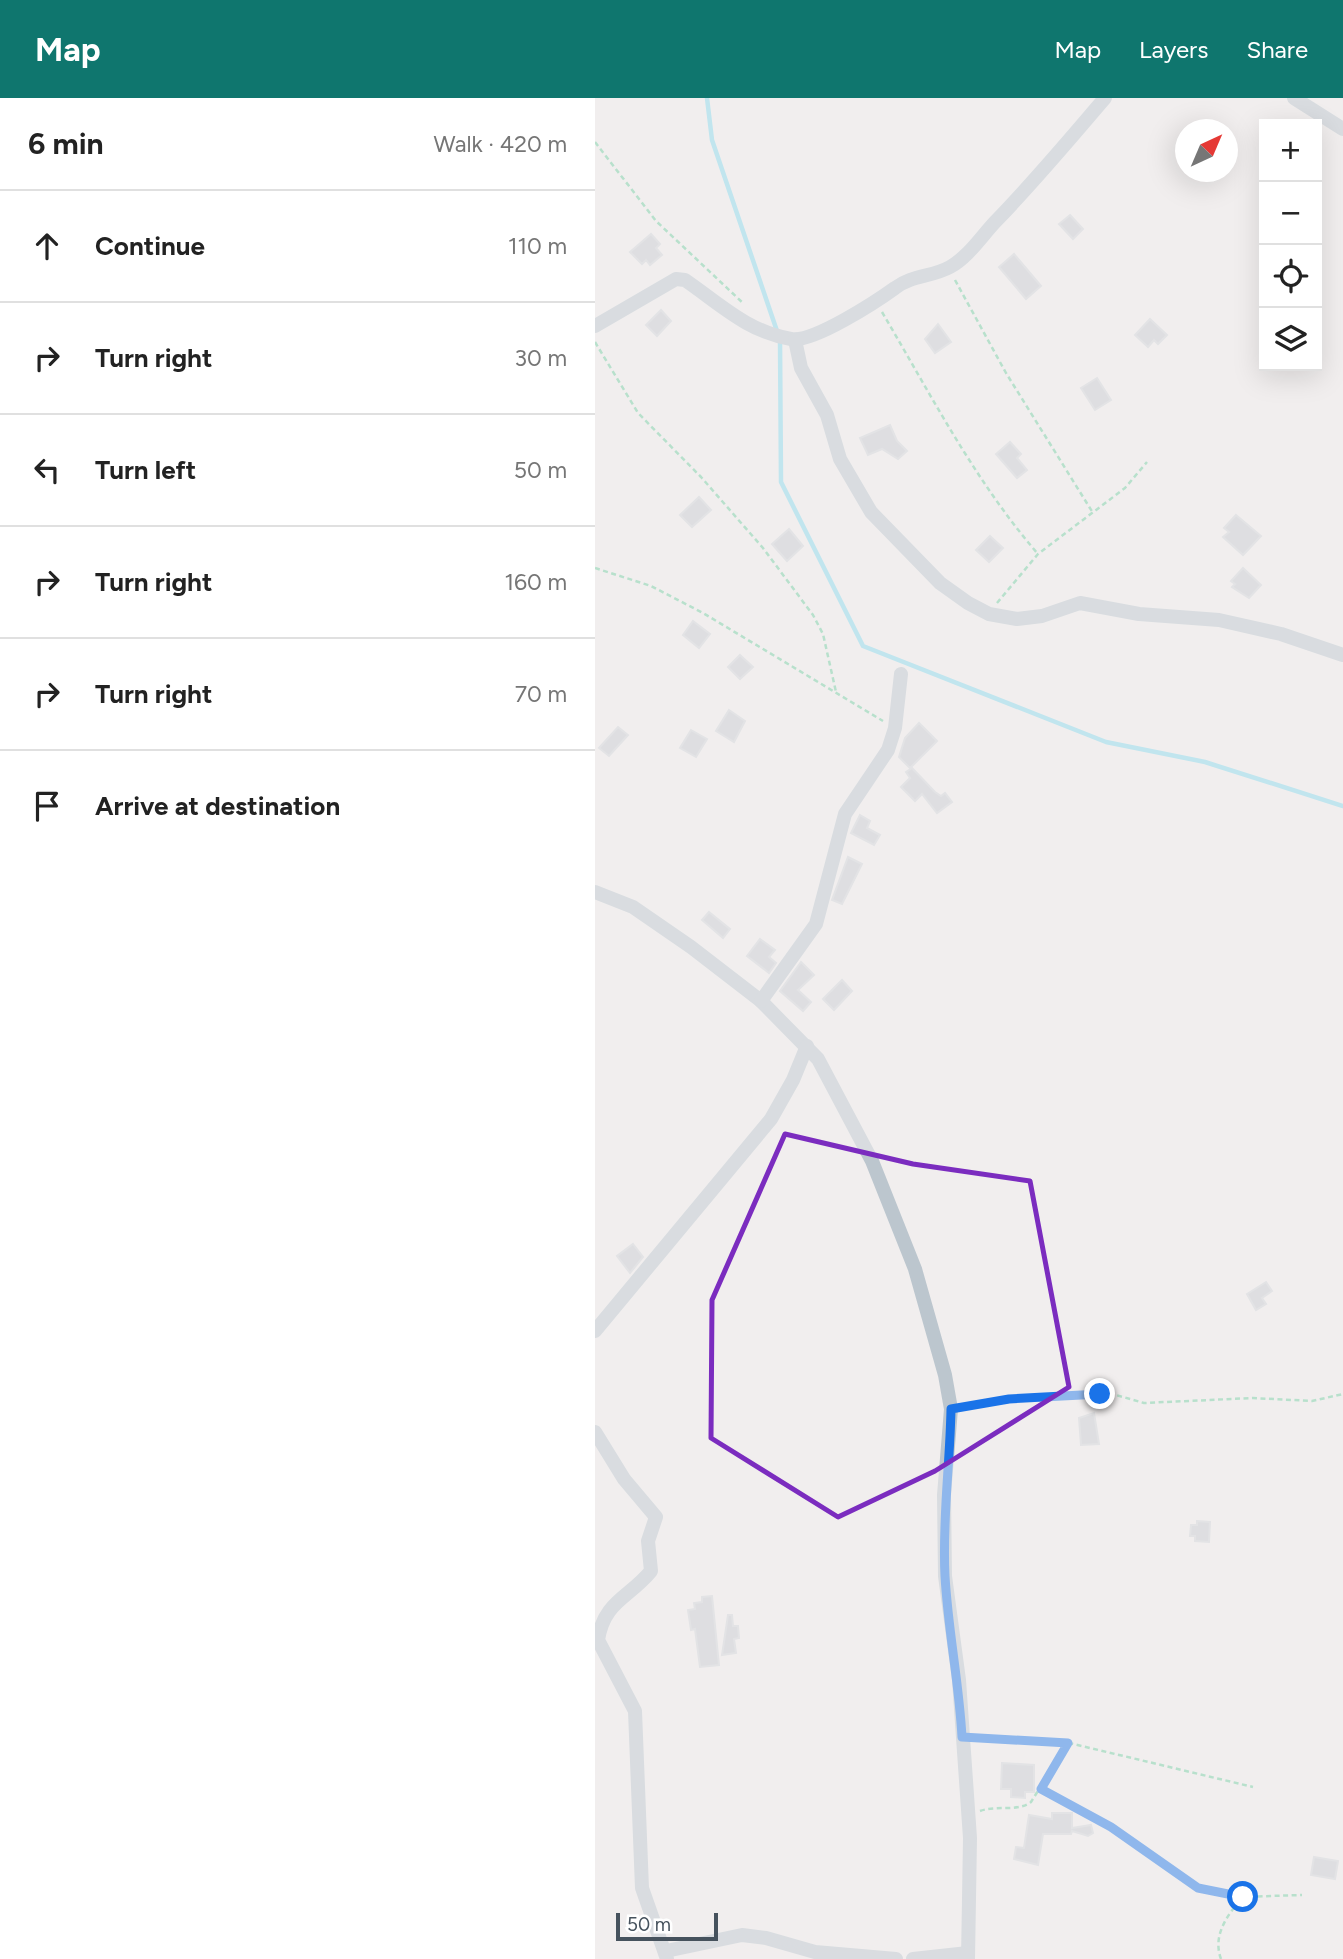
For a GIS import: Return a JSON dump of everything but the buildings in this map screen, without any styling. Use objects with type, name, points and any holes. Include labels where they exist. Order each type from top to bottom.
[{"type":"street","points":[[595,326],[676,279],[685,280],[743,324],[795,340],[877,303],[913,277],[949,267],[969,251],[1050,165],[1073,132],[1105,98]]},
{"type":"street","points":[[1294,98],[1343,129]]},
{"type":"street","points":[[795,340],[801,368],[827,415],[839,459],[871,512],[940,583],[989,614],[1017,619],[1042,616],[1072,603],[1089,603],[1139,614],[1246,625],[1343,655]]},
{"type":"street","points":[[761,1001],[816,924],[845,814],[882,760],[895,728],[901,674]]},
{"type":"street","points":[[595,892],[619,898],[633,907],[761,1001],[807,1046],[826,1072],[872,1161],[915,1269],[946,1375],[951,1409],[944,1495],[945,1576],[959,1680],[968,1818],[968,1956],[913,1959]]},
{"type":"street","points":[[595,1331],[771,1119],[793,1080],[807,1046]]},
{"type":"street","points":[[595,1432],[624,1479],[656,1517],[648,1541],[651,1571],[612,1606],[601,1624],[598,1640],[635,1711],[642,1888],[666,1955],[742,1936],[815,1952],[896,1959]]},
{"type":"path","points":[[595,142],[656,221],[746,307]]},
{"type":"path","points":[[949,267],[972,314],[1093,513]]},
{"type":"path","points":[[877,303],[969,461],[1006,517],[1038,554]]},
{"type":"path","points":[[595,342],[638,413],[730,510],[813,615],[823,634],[836,692]]},
{"type":"path","points":[[989,614],[1038,554],[1125,488],[1147,462]]},
{"type":"path","points":[[595,568],[651,586],[895,728]]},
{"type":"path","points":[[951,1409],[1073,1394],[1116,1395],[1144,1403],[1242,1398],[1312,1401],[1343,1394]]},
{"type":"path","points":[[962,1737],[1068,1743],[1253,1787]]},
{"type":"path","points":[[968,1818],[994,1807],[1023,1807],[1041,1789],[1068,1743]]},
{"type":"path","points":[[1041,1789],[1111,1827],[1198,1888],[1243,1897],[1302,1895]]},
{"type":"path","points":[[1221,1959],[1218,1939],[1222,1926],[1243,1897]]},
{"type":"highlighted area","points":[[785,1134],[913,1164],[1030,1181],[1069,1387],[935,1471],[838,1517],[711,1438],[712,1300]]},
{"type":"waterway","points":[[707,98],[712,140],[777,331]]},
{"type":"waterway","points":[[780,339],[781,482],[863,646],[1106,742],[1205,762],[1343,806]]},
{"type":"route","points":[[1100,1394],[1009,1399],[951,1409],[950,1449],[944,1495],[945,1576],[959,1680],[962,1737],[1068,1743],[1041,1789],[1111,1827],[1182,1880],[1198,1888],[1243,1897]]}]
